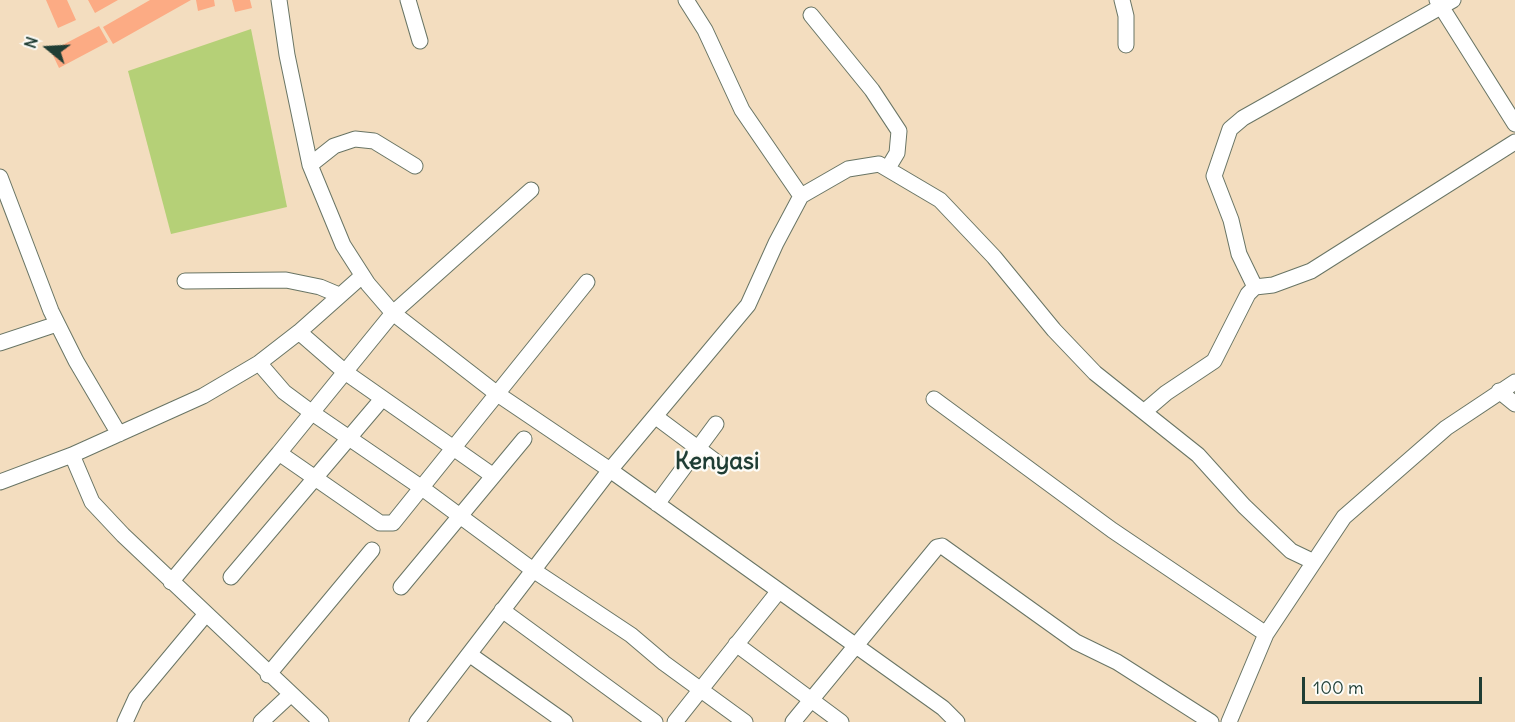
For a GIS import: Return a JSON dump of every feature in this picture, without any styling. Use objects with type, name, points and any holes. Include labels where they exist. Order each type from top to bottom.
[{"type":"street","points":[[279,0],[289,65],[310,165],[343,245],[362,276],[393,313],[496,393],[610,470],[943,708],[957,722]]},
{"type":"street","points":[[408,0],[420,41]]},
{"type":"street","points":[[686,0],[705,30],[742,110],[801,196]]},
{"type":"street","points":[[1122,0],[1126,16],[1126,45]]},
{"type":"street","points":[[1255,287],[1239,254],[1231,220],[1214,176],[1230,129],[1243,118],[1443,2],[1515,124]]},
{"type":"street","points":[[811,15],[872,90],[899,131],[897,153],[888,168]]},
{"type":"street","points":[[310,165],[334,146],[355,139],[374,141],[415,166]]},
{"type":"street","points":[[1145,411],[1166,393],[1214,361],[1248,294],[1255,287],[1273,285],[1311,271],[1515,142]]},
{"type":"street","points":[[417,722],[610,470],[748,305],[776,243],[801,196],[848,169],[879,164],[940,200],[1087,364],[1198,455],[1244,506],[1291,551],[1314,562]]},
{"type":"street","points":[[0,177],[57,324],[119,434]]},
{"type":"street","points":[[171,582],[393,313],[531,190]]},
{"type":"street","points":[[0,482],[72,455],[203,396],[259,363],[299,332],[362,276]]},
{"type":"street","points":[[185,281],[286,280],[320,287],[339,295]]},
{"type":"street","points":[[279,453],[386,525],[393,523],[587,282]]},
{"type":"street","points":[[0,343],[57,324]]},
{"type":"street","points":[[299,332],[345,372],[453,450],[492,475]]},
{"type":"street","points":[[259,363],[284,392],[311,412],[459,514],[533,570],[631,635],[664,663],[702,688],[745,722]]},
{"type":"street","points":[[1229,722],[1266,634],[1344,517],[1446,428],[1515,382]]},
{"type":"street","points":[[1499,392],[1515,404]]},
{"type":"street","points":[[231,577],[382,399]]},
{"type":"street","points":[[934,399],[1112,530],[1266,634]]},
{"type":"street","points":[[656,417],[718,464]]},
{"type":"street","points":[[657,504],[716,424]]},
{"type":"street","points":[[401,587],[459,514],[524,439]]},
{"type":"street","points":[[72,455],[92,502],[171,582],[268,675],[321,722]]},
{"type":"street","points":[[793,722],[937,547],[942,546],[1076,642],[1117,662],[1211,722]]},
{"type":"street","points":[[268,675],[372,550]]},
{"type":"street","points":[[675,722],[778,592]]},
{"type":"street","points":[[502,610],[655,722]]},
{"type":"street","points":[[125,722],[136,698],[206,614]]},
{"type":"street","points":[[736,644],[841,722]]},
{"type":"street","points":[[469,654],[565,722]]},
{"type":"street","points":[[261,722],[291,695]]},
{"type":"green space","points":[[251,29],[287,207],[171,234],[128,71]]},
{"type":"building","points":[[46,0],[67,0],[76,20],[58,28]]},
{"type":"building","points":[[88,0],[118,0],[95,13]]},
{"type":"building","points":[[150,0],[191,0],[113,44],[103,27]]},
{"type":"building","points":[[196,0],[214,0],[215,6],[198,11]]},
{"type":"building","points":[[232,0],[250,0],[252,8],[235,12]]},
{"type":"building","points":[[99,26],[108,42],[59,68],[51,51]]},
{"type":"district","name":"Kenyasi","points":[[717,462]]}]
